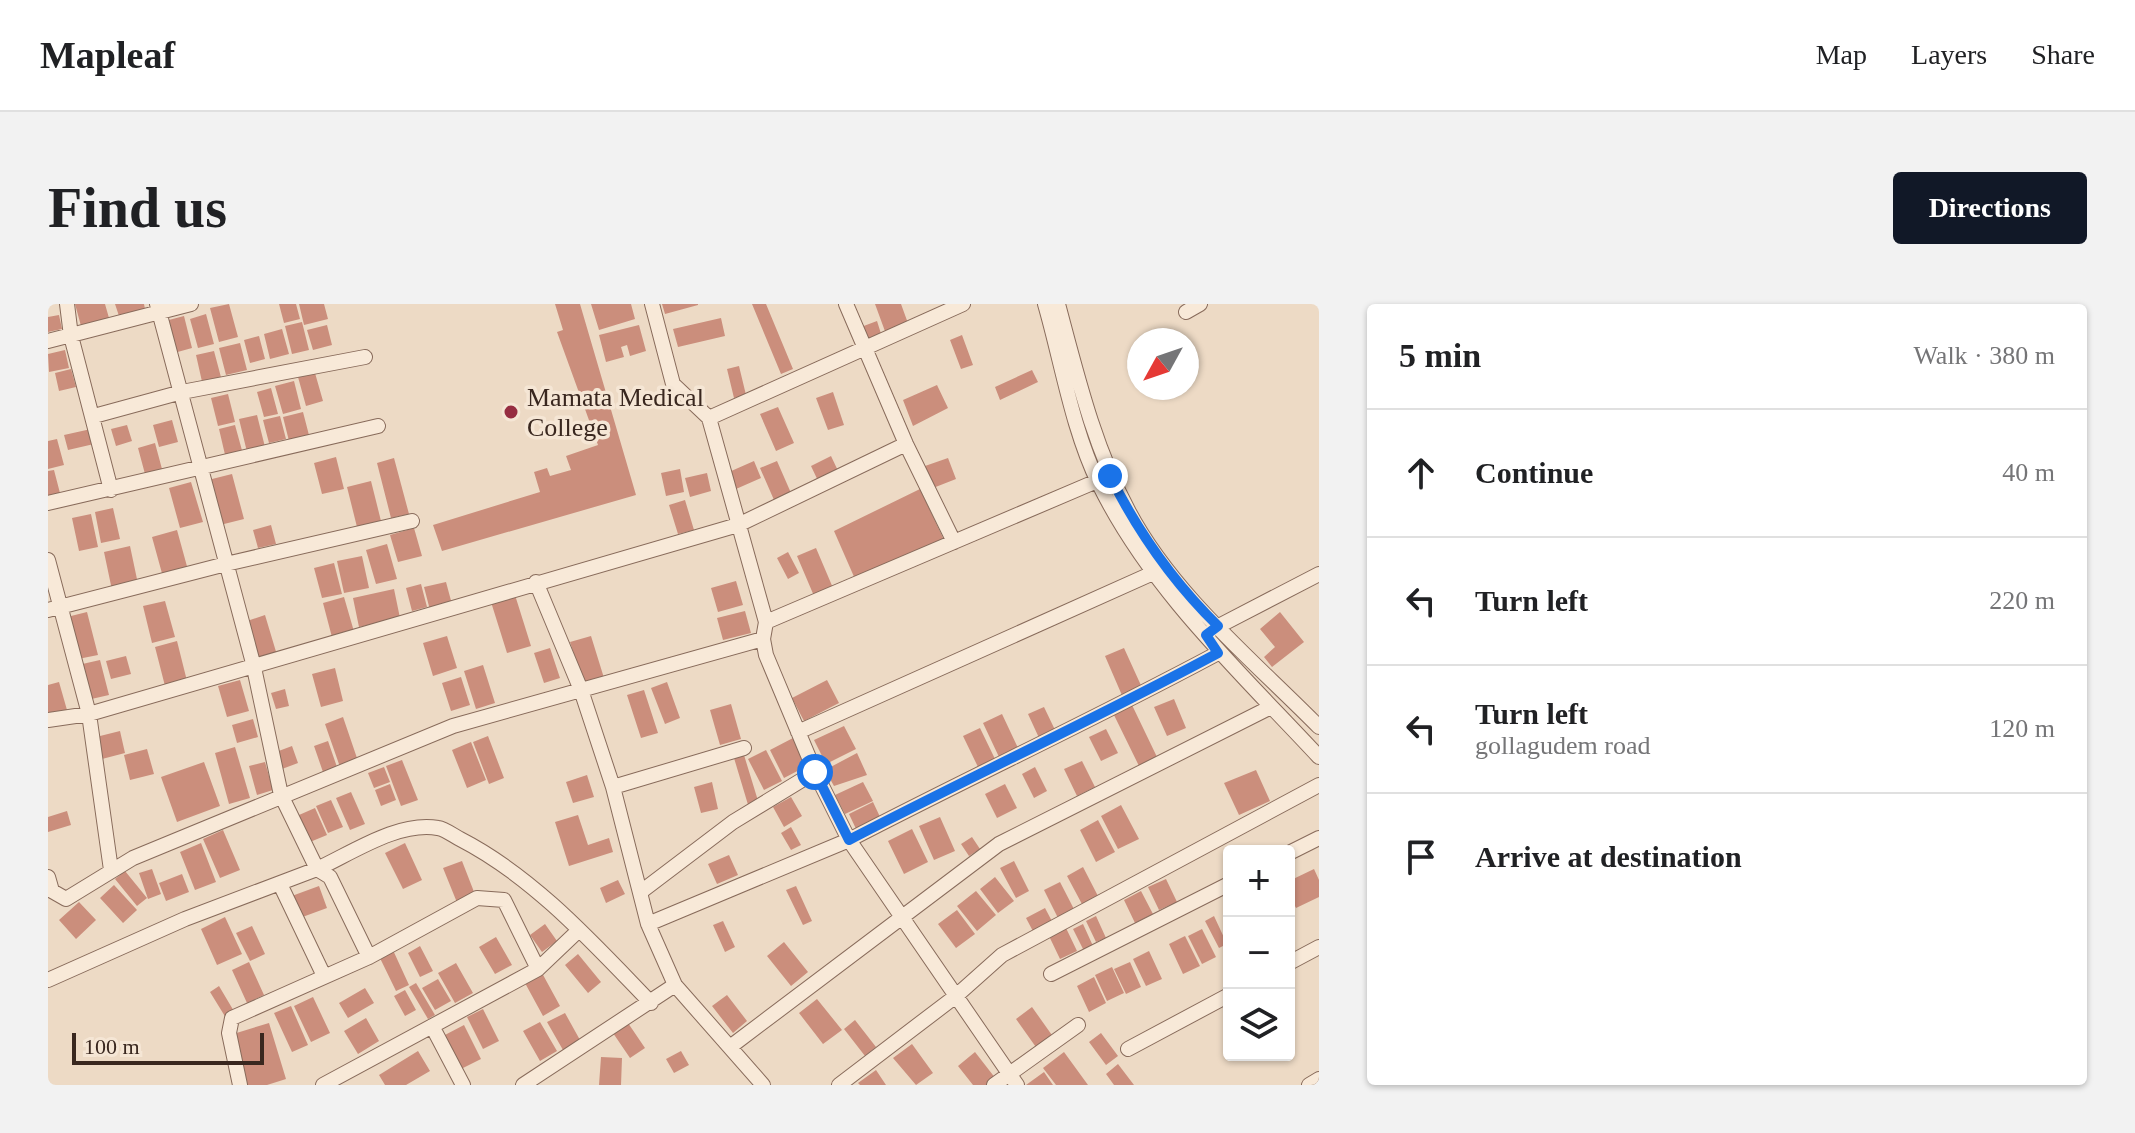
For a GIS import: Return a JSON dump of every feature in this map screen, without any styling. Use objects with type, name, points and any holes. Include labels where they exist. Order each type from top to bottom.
[{"type":"street","points":[[67,304],[71,336],[111,490]]},
{"type":"street","points":[[48,341],[158,308],[191,304]]},
{"type":"street","points":[[652,304],[673,384],[709,418],[766,622],[763,639],[766,655],[815,772],[849,840],[1013,1079]]},
{"type":"street","points":[[846,304],[906,444],[954,542]]},
{"type":"street","points":[[709,418],[963,304]]},
{"type":"street","points":[[1045,304],[1097,481],[1153,573],[1319,727]]},
{"type":"street","points":[[1058,304],[1088,412],[1110,476],[1130,516],[1212,630],[1218,653],[1319,757]]},
{"type":"street","points":[[1186,312],[1200,304]]},
{"type":"street","points":[[158,308],[203,466],[253,663],[281,795],[317,869],[330,877],[369,957]]},
{"type":"street","points":[[94,416],[182,392],[365,357]]},
{"type":"street","points":[[48,503],[378,426]]},
{"type":"street","points":[[48,720],[89,714],[253,663],[738,525],[906,444]]},
{"type":"street","points":[[766,622],[1097,481]]},
{"type":"street","points":[[54,608],[412,521]]},
{"type":"street","points":[[48,560],[54,608],[89,714],[111,870]]},
{"type":"street","points":[[798,732],[1153,573]]},
{"type":"street","points":[[1212,630],[1319,574]]},
{"type":"street","points":[[536,582],[581,690],[613,787],[648,924],[675,985],[763,1085]]},
{"type":"street","points":[[48,877],[52,891],[66,899],[111,870],[281,795],[453,726],[763,639]]},
{"type":"street","points":[[648,924],[849,840],[1004,760],[1101,715],[1218,653]]},
{"type":"street","points":[[730,1047],[999,844],[1271,707]]},
{"type":"street","points":[[613,787],[744,748]]},
{"type":"street","points":[[642,891],[733,822],[815,772]]},
{"type":"street","points":[[839,1085],[956,996],[1002,955],[1319,785]]},
{"type":"street","points":[[48,980],[185,919],[317,869],[399,831],[439,828],[481,850],[579,930],[651,1003]]},
{"type":"street","points":[[1295,850],[1319,838]]},
{"type":"street","points":[[280,884],[324,976]]},
{"type":"street","points":[[1051,974],[1223,887]]},
{"type":"street","points":[[240,1085],[229,1033],[232,1018],[369,957],[477,898],[504,900],[538,969]]},
{"type":"street","points":[[323,1085],[538,969],[579,930]]},
{"type":"street","points":[[1295,960],[1319,947]]},
{"type":"street","points":[[523,1085],[675,985]]},
{"type":"street","points":[[1128,1049],[1223,998]]},
{"type":"street","points":[[994,1085],[1013,1079],[1078,1025]]},
{"type":"street","points":[[432,1026],[463,1085]]},
{"type":"street","points":[[1309,1085],[1319,1079]]},
{"type":"building","points":[[75,304],[105,304],[109,318],[81,326]]},
{"type":"building","points":[[115,304],[144,304],[145,309],[119,316]]},
{"type":"building","points":[[229,304],[238,337],[219,342],[210,308]]},
{"type":"building","points":[[279,304],[296,304],[300,319],[284,323]]},
{"type":"building","points":[[299,304],[324,304],[328,319],[304,325]]},
{"type":"building","points":[[555,304],[580,304],[636,495],[442,551],[433,525],[540,492],[534,472],[547,468],[550,476],[571,470],[566,456],[598,445],[557,332],[563,330]]},
{"type":"building","points":[[591,304],[631,304],[635,319],[599,330]]},
{"type":"building","points":[[662,304],[698,304],[698,305],[665,314]]},
{"type":"building","points":[[752,304],[766,304],[793,369],[781,374]]},
{"type":"building","points":[[875,304],[901,304],[909,326],[886,334]]},
{"type":"building","points":[[206,314],[214,344],[198,348],[190,319]]},
{"type":"building","points":[[59,315],[62,329],[48,332],[48,317]]},
{"type":"building","points":[[184,316],[192,348],[174,353],[165,321]]},
{"type":"building","points":[[721,318],[725,336],[678,347],[673,329]]},
{"type":"building","points":[[877,321],[883,340],[868,345],[861,327]]},
{"type":"building","points":[[302,322],[309,350],[292,354],[285,326]]},
{"type":"building","points":[[327,325],[332,345],[313,350],[307,330]]},
{"type":"building","points":[[639,325],[646,351],[630,356],[627,345],[621,347],[624,357],[606,362],[599,335]]},
{"type":"building","points":[[282,329],[289,354],[270,359],[264,334]]},
{"type":"building","points":[[962,335],[973,365],[961,369],[950,340]]},
{"type":"building","points":[[259,336],[265,359],[250,363],[244,340]]},
{"type":"building","points":[[240,343],[247,370],[226,375],[219,348]]},
{"type":"building","points":[[65,350],[69,368],[49,372],[48,354]]},
{"type":"building","points":[[214,351],[222,381],[203,386],[196,355]]},
{"type":"building","points":[[739,366],[746,395],[734,398],[727,369]]},
{"type":"building","points":[[71,369],[76,387],[59,391],[55,373]]},
{"type":"building","points":[[1032,370],[1038,382],[1000,400],[995,387]]},
{"type":"building","points":[[315,373],[323,401],[306,406],[298,377]]},
{"type":"building","points":[[294,381],[301,409],[283,414],[275,386]]},
{"type":"building","points":[[937,385],[948,408],[913,426],[903,400]]},
{"type":"building","points":[[271,388],[278,414],[264,417],[257,392]]},
{"type":"building","points":[[833,392],[844,425],[828,430],[816,398]]},
{"type":"building","points":[[228,394],[235,422],[218,426],[211,398]]},
{"type":"building","points":[[778,407],[794,443],[776,451],[760,414]]},
{"type":"building","points":[[303,412],[310,439],[290,445],[283,417]]},
{"type":"building","points":[[257,415],[265,447],[247,452],[239,419]]},
{"type":"building","points":[[280,416],[286,439],[269,443],[263,420]]},
{"type":"building","points":[[172,420],[178,442],[159,447],[153,425]]},
{"type":"building","points":[[127,425],[132,441],[116,446],[111,429]]},
{"type":"building","points":[[235,425],[243,454],[226,459],[219,429]]},
{"type":"building","points":[[91,429],[94,444],[68,450],[64,435]]},
{"type":"building","points":[[57,439],[64,465],[48,469],[48,441]]},
{"type":"building","points":[[155,443],[162,469],[145,474],[138,448]]},
{"type":"building","points":[[831,456],[840,475],[820,485],[811,466]]},
{"type":"building","points":[[336,457],[344,489],[322,494],[314,463]]},
{"type":"building","points":[[394,458],[409,514],[391,518],[377,463]]},
{"type":"building","points":[[948,458],[956,479],[933,488],[925,466]]},
{"type":"building","points":[[754,461],[761,478],[736,489],[729,472]]},
{"type":"building","points":[[777,461],[791,493],[774,500],[760,468]]},
{"type":"building","points":[[680,469],[684,492],[666,496],[661,473]]},
{"type":"building","points":[[54,470],[61,497],[48,500],[48,471]]},
{"type":"building","points":[[707,473],[711,491],[690,497],[685,478]]},
{"type":"building","points":[[232,474],[244,519],[220,525],[208,480]]},
{"type":"building","points":[[371,481],[381,521],[357,527],[347,487]]},
{"type":"building","points":[[191,482],[203,522],[180,528],[169,488]]},
{"type":"building","points":[[920,489],[944,540],[855,579],[834,531]]},
{"type":"building","points":[[685,500],[694,530],[678,534],[669,505]]},
{"type":"building","points":[[113,508],[120,539],[101,543],[95,512]]},
{"type":"building","points":[[91,514],[98,547],[79,551],[72,518]]},
{"type":"building","points":[[271,525],[276,544],[258,548],[253,530]]},
{"type":"building","points":[[414,528],[422,556],[398,562],[390,535]]},
{"type":"building","points":[[177,530],[188,570],[163,577],[152,537]]},
{"type":"building","points":[[387,544],[397,579],[376,584],[366,550]]},
{"type":"building","points":[[130,546],[138,584],[112,590],[104,552]]},
{"type":"building","points":[[816,548],[833,588],[814,596],[797,556]]},
{"type":"building","points":[[788,552],[799,573],[788,579],[777,558]]},
{"type":"building","points":[[362,556],[369,588],[344,593],[337,561]]},
{"type":"building","points":[[334,563],[342,594],[322,598],[314,568]]},
{"type":"building","points":[[736,581],[743,605],[718,612],[711,588]]},
{"type":"building","points":[[446,582],[453,608],[431,614],[424,587]]},
{"type":"building","points":[[421,584],[427,607],[412,611],[406,588]]},
{"type":"building","points":[[394,589],[400,618],[359,627],[353,598]]},
{"type":"building","points":[[515,595],[531,646],[507,653],[491,602]]},
{"type":"building","points":[[344,597],[355,635],[333,641],[323,603]]},
{"type":"building","points":[[165,601],[175,637],[152,643],[143,606]]},
{"type":"building","points":[[745,611],[751,633],[723,640],[717,618]]},
{"type":"building","points":[[87,612],[98,655],[78,659],[67,617]]},
{"type":"building","points":[[1280,612],[1304,642],[1272,667],[1264,657],[1275,647],[1260,629]]},
{"type":"building","points":[[265,615],[277,655],[256,661],[244,622]]},
{"type":"building","points":[[447,636],[457,668],[433,676],[423,643]]},
{"type":"building","points":[[591,636],[604,678],[584,684],[570,642]]},
{"type":"building","points":[[177,641],[187,681],[165,686],[155,647]]},
{"type":"building","points":[[550,648],[560,678],[544,683],[534,653]]},
{"type":"building","points":[[1124,648],[1144,692],[1124,700],[1105,656]]},
{"type":"building","points":[[126,656],[131,674],[111,679],[106,661]]},
{"type":"building","points":[[100,660],[109,695],[87,700],[78,665]]},
{"type":"building","points":[[483,665],[495,703],[476,709],[464,671]]},
{"type":"building","points":[[335,668],[343,701],[321,707],[312,674]]},
{"type":"building","points":[[461,677],[470,705],[451,711],[442,683]]},
{"type":"building","points":[[240,680],[249,711],[227,717],[218,686]]},
{"type":"building","points":[[827,680],[839,703],[804,721],[792,698]]},
{"type":"building","points":[[59,682],[67,710],[48,715],[48,685]]},
{"type":"building","points":[[667,682],[680,718],[665,724],[651,688]]},
{"type":"building","points":[[285,689],[289,706],[276,709],[271,693]]},
{"type":"building","points":[[644,690],[658,733],[641,738],[627,695]]},
{"type":"building","points":[[1174,699],[1186,728],[1167,736],[1154,707]]},
{"type":"building","points":[[731,704],[741,739],[720,745],[710,710]]},
{"type":"building","points":[[1132,705],[1157,757],[1139,766],[1113,713]]},
{"type":"building","points":[[1044,707],[1056,732],[1040,740],[1028,714]]},
{"type":"building","points":[[1002,714],[1018,748],[999,757],[983,723]]},
{"type":"building","points":[[343,717],[358,761],[340,767],[325,724]]},
{"type":"building","points":[[253,719],[258,737],[237,743],[232,725]]},
{"type":"building","points":[[844,726],[856,749],[826,764],[814,740]]},
{"type":"building","points":[[980,728],[995,759],[978,767],[963,736]]},
{"type":"building","points":[[1106,729],[1118,753],[1101,761],[1089,737]]},
{"type":"building","points":[[120,731],[125,753],[102,759],[96,737]]},
{"type":"building","points":[[488,736],[504,778],[489,784],[473,742]]},
{"type":"building","points":[[793,738],[807,766],[784,778],[770,750]]},
{"type":"building","points":[[328,741],[337,767],[323,772],[314,746]]},
{"type":"building","points":[[471,742],[486,780],[467,788],[452,750]]},
{"type":"building","points":[[292,746],[298,763],[282,769],[276,752]]},
{"type":"building","points":[[235,747],[250,798],[229,804],[215,753]]},
{"type":"building","points":[[147,749],[154,774],[130,780],[124,755]]},
{"type":"building","points":[[766,750],[782,781],[764,790],[748,759]]},
{"type":"building","points":[[857,753],[867,775],[834,786],[825,770]]},
{"type":"building","points":[[744,755],[759,804],[749,808],[734,758]]},
{"type":"building","points":[[402,760],[418,800],[401,806],[386,766]]},
{"type":"building","points":[[1082,761],[1095,787],[1077,796],[1064,769]]},
{"type":"building","points":[[204,762],[220,806],[177,822],[161,777]]},
{"type":"building","points":[[265,762],[273,790],[257,795],[249,766]]},
{"type":"building","points":[[384,767],[390,782],[374,788],[368,773]]},
{"type":"building","points":[[1035,767],[1047,791],[1034,798],[1022,774]]},
{"type":"building","points":[[1256,770],[1270,801],[1239,815],[1224,783]]},
{"type":"building","points":[[587,775],[594,797],[573,803],[566,782]]},
{"type":"building","points":[[712,782],[718,809],[701,813],[694,787]]},
{"type":"building","points":[[863,782],[873,801],[845,814],[835,795]]},
{"type":"building","points":[[390,784],[396,800],[381,806],[375,790]]},
{"type":"building","points":[[1005,784],[1017,808],[997,818],[985,794]]},
{"type":"building","points":[[351,792],[365,824],[350,830],[336,798]]},
{"type":"building","points":[[791,797],[802,816],[784,827],[773,807]]},
{"type":"building","points":[[331,800],[343,827],[328,833],[316,806]]},
{"type":"building","points":[[873,802],[881,819],[857,831],[849,814]]},
{"type":"building","points":[[1121,805],[1139,839],[1118,849],[1101,816]]},
{"type":"building","points":[[315,808],[327,835],[310,842],[299,815]]},
{"type":"building","points":[[67,811],[71,825],[48,832],[48,817]]},
{"type":"building","points":[[578,815],[588,845],[609,838],[613,852],[569,866],[555,822]]},
{"type":"building","points":[[940,817],[955,851],[934,860],[919,826]]},
{"type":"building","points":[[1098,820],[1115,852],[1096,862],[1080,830]]},
{"type":"building","points":[[791,827],[801,845],[791,850],[781,833]]},
{"type":"building","points":[[912,829],[928,862],[904,874],[888,841]]},
{"type":"building","points":[[223,830],[240,870],[220,878],[203,839]]},
{"type":"building","points":[[972,837],[980,849],[969,856],[961,844]]},
{"type":"building","points":[[201,843],[216,882],[195,890],[180,852]]},
{"type":"building","points":[[405,843],[422,880],[403,889],[385,853]]},
{"type":"building","points":[[729,855],[738,875],[717,884],[708,864]]},
{"type":"building","points":[[462,861],[476,897],[458,905],[443,868]]},
{"type":"building","points":[[1014,861],[1029,891],[1016,898],[1000,868]]},
{"type":"building","points":[[1083,867],[1099,898],[1083,906],[1067,876]]},
{"type":"building","points":[[152,869],[161,894],[148,899],[139,873]]},
{"type":"building","points":[[1314,869],[1319,880],[1319,897],[1296,908],[1295,878]]},
{"type":"building","points":[[125,871],[147,898],[137,906],[115,879]]},
{"type":"building","points":[[182,874],[189,892],[166,901],[159,883]]},
{"type":"building","points":[[995,877],[1014,901],[998,913],[980,889]]},
{"type":"building","points":[[1166,879],[1177,902],[1159,910],[1148,887]]},
{"type":"building","points":[[618,880],[625,894],[606,903],[600,888]]},
{"type":"building","points":[[1060,882],[1076,913],[1060,922],[1044,890]]},
{"type":"building","points":[[114,885],[137,910],[123,923],[100,898]]},
{"type":"building","points":[[319,886],[327,908],[297,919],[289,897]]},
{"type":"building","points":[[796,886],[812,921],[803,925],[786,890]]},
{"type":"building","points":[[976,891],[996,915],[977,931],[957,906]]},
{"type":"building","points":[[1141,891],[1153,914],[1135,923],[1124,900]]},
{"type":"building","points":[[79,902],[96,920],[76,939],[59,920]]},
{"type":"building","points":[[1045,908],[1054,925],[1035,935],[1026,918]]},
{"type":"building","points":[[957,910],[975,934],[956,948],[938,924]]},
{"type":"building","points":[[1096,916],[1106,938],[1096,942],[1086,921]]},
{"type":"building","points":[[1214,916],[1223,935],[1223,946],[1219,948],[1205,921]]},
{"type":"building","points":[[225,917],[242,954],[217,965],[201,929]]},
{"type":"building","points":[[723,921],[735,947],[725,952],[713,925]]},
{"type":"building","points":[[545,924],[557,941],[542,952],[530,935]]},
{"type":"building","points":[[1083,924],[1093,946],[1084,951],[1073,929]]},
{"type":"building","points":[[252,926],[265,954],[250,961],[236,933]]},
{"type":"building","points":[[1066,928],[1077,951],[1060,959],[1049,936]]},
{"type":"building","points":[[1202,929],[1216,957],[1202,964],[1188,936]]},
{"type":"building","points":[[1185,936],[1200,966],[1183,974],[1169,944]]},
{"type":"building","points":[[496,937],[512,965],[495,974],[479,947]]},
{"type":"building","points":[[784,942],[808,972],[791,986],[767,956]]},
{"type":"building","points":[[420,946],[433,971],[420,977],[408,953]]},
{"type":"building","points":[[392,948],[409,985],[396,991],[378,954]]},
{"type":"building","points":[[1149,951],[1162,979],[1146,986],[1133,959]]},
{"type":"building","points":[[578,954],[601,982],[588,993],[565,965]]},
{"type":"building","points":[[249,962],[264,995],[247,1003],[232,970]]},
{"type":"building","points":[[1130,962],[1141,987],[1126,994],[1114,969]]},
{"type":"building","points":[[456,963],[473,993],[455,1003],[438,973]]},
{"type":"building","points":[[1112,967],[1124,993],[1107,1001],[1095,975]]},
{"type":"building","points":[[542,973],[560,1006],[543,1016],[525,983]]},
{"type":"building","points":[[1094,977],[1106,1003],[1089,1012],[1077,986]]},
{"type":"building","points":[[438,979],[451,1001],[435,1010],[422,988]]},
{"type":"building","points":[[416,983],[435,1015],[428,1019],[409,987]]},
{"type":"building","points":[[219,986],[235,1013],[226,1018],[210,992]]},
{"type":"building","points":[[365,988],[374,1003],[348,1018],[339,1003]]},
{"type":"building","points":[[405,990],[416,1010],[405,1016],[394,996]]},
{"type":"building","points":[[727,995],[747,1021],[733,1033],[712,1006]]},
{"type":"building","points":[[313,997],[330,1033],[311,1042],[294,1006]]},
{"type":"building","points":[[817,999],[842,1030],[823,1044],[799,1013]]},
{"type":"building","points":[[291,1006],[308,1045],[292,1052],[274,1013]]},
{"type":"building","points":[[1032,1007],[1054,1038],[1038,1050],[1016,1019]]},
{"type":"building","points":[[483,1009],[499,1041],[483,1049],[467,1017]]},
{"type":"building","points":[[565,1013],[580,1040],[563,1050],[547,1022]]},
{"type":"building","points":[[366,1018],[379,1041],[358,1054],[344,1031]]},
{"type":"building","points":[[855,1020],[876,1047],[865,1056],[844,1029]]},
{"type":"building","points":[[540,1022],[557,1051],[540,1061],[523,1031]]},
{"type":"building","points":[[269,1023],[286,1079],[267,1085],[245,1085],[230,1035]]},
{"type":"building","points":[[628,1023],[645,1048],[630,1058],[613,1033]]},
{"type":"building","points":[[464,1025],[481,1059],[459,1070],[443,1036]]},
{"type":"building","points":[[1101,1033],[1118,1056],[1106,1065],[1089,1042]]},
{"type":"building","points":[[912,1044],[933,1073],[916,1085],[893,1058]]},
{"type":"building","points":[[418,1051],[430,1071],[406,1085],[385,1085],[379,1075]]},
{"type":"building","points":[[681,1051],[689,1065],[674,1073],[666,1059]]},
{"type":"building","points":[[975,1052],[996,1079],[988,1085],[973,1085],[958,1066]]},
{"type":"building","points":[[1064,1052],[1088,1085],[1056,1085],[1043,1068]]},
{"type":"building","points":[[601,1057],[622,1058],[621,1085],[599,1085]]},
{"type":"building","points":[[1118,1064],[1134,1085],[1114,1085],[1106,1074]]},
{"type":"building","points":[[876,1070],[886,1085],[858,1083]]},
{"type":"building","points":[[1044,1072],[1053,1085],[1026,1085]]},
{"type":"place","name":"Mamata Medical College","points":[[511,412]]},
{"type":"route","points":[[815,772],[849,840],[1004,760],[1101,715],[1218,653],[1206,635],[1218,626],[1164,565],[1130,516],[1110,476]]}]
